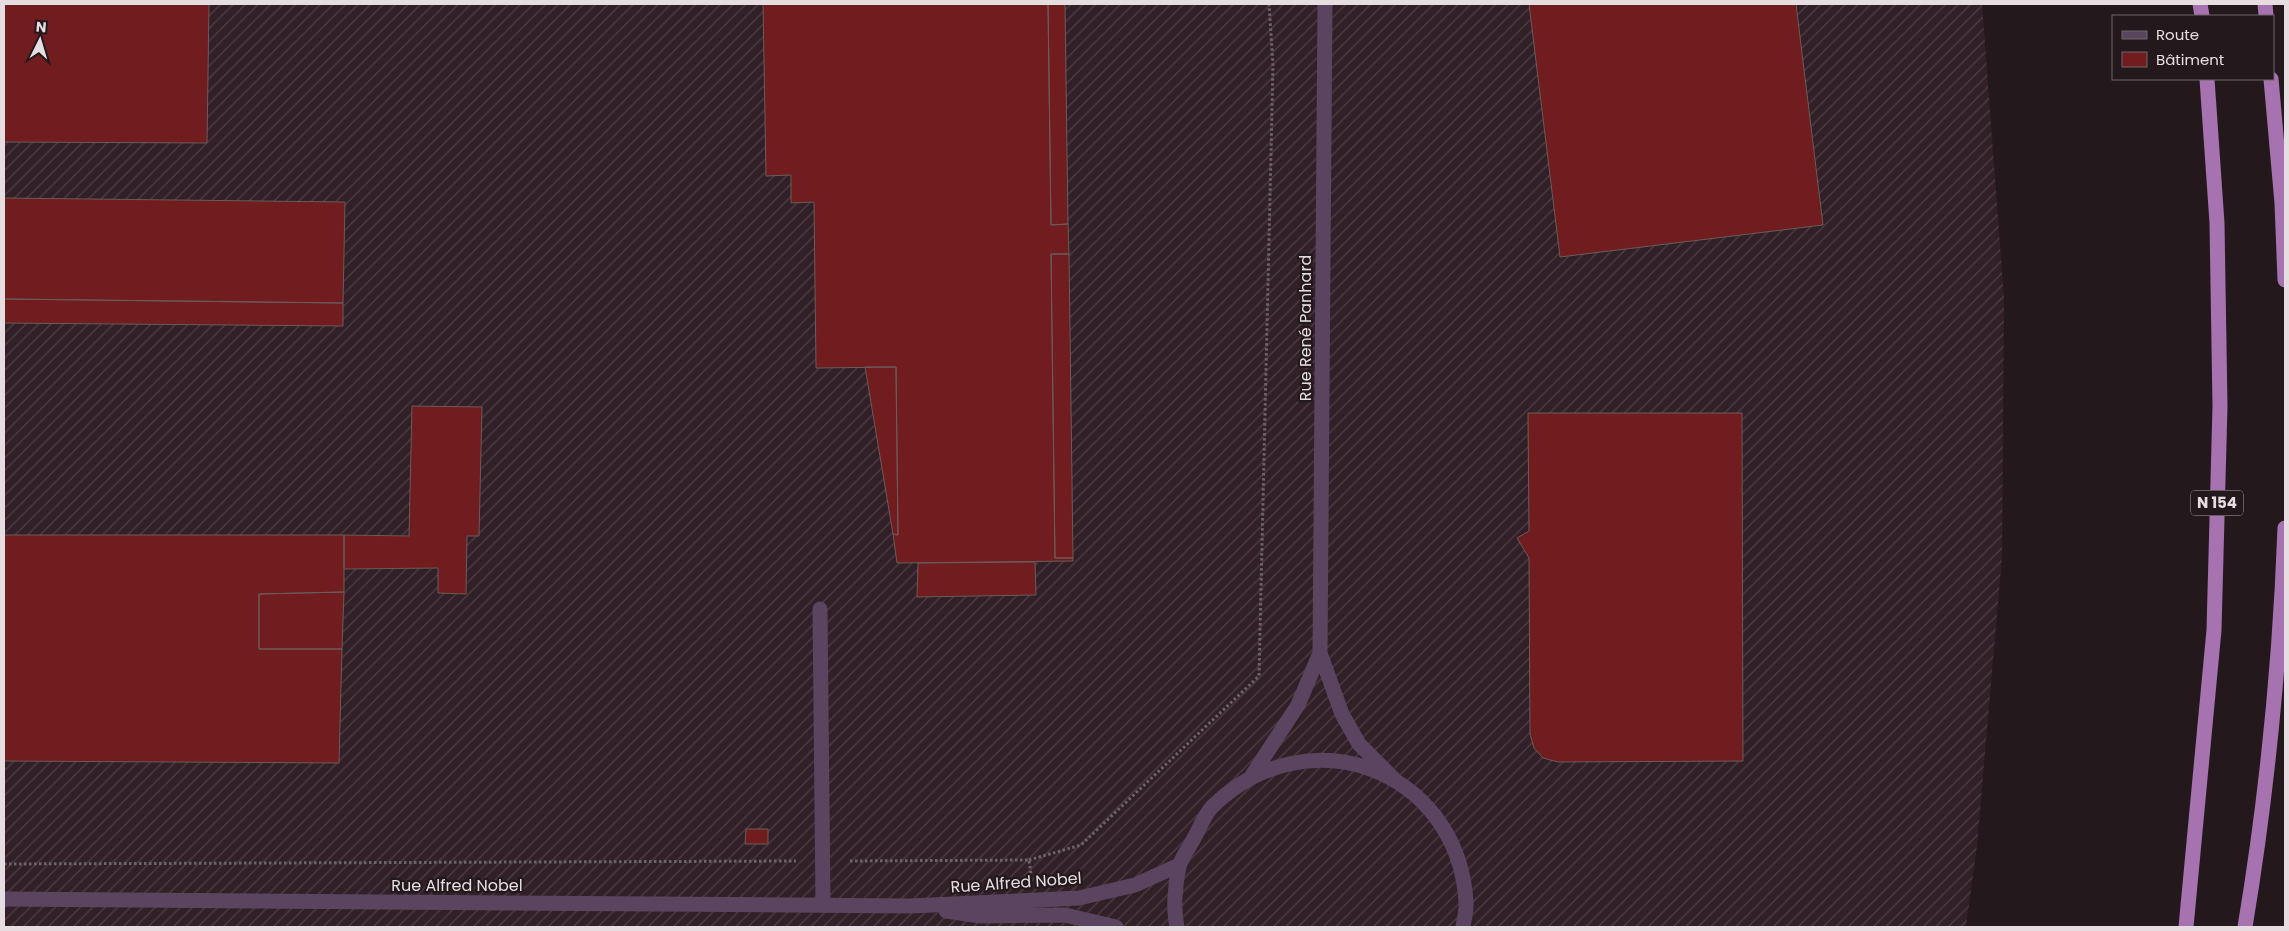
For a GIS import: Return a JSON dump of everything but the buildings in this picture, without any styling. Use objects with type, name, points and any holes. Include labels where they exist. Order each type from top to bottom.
[{"type":"highway","name":"N 154","points":[[2186,927],[2214,630],[2220,406],[2217,223],[2207,80]]},
{"type":"highway","points":[[2271,80],[2282,203],[2285,280]]},
{"type":"highway","points":[[2245,927],[2259,843],[2282,622],[2285,528]]},
{"type":"street","name":"Rue René Panhard","points":[[1325,4],[1320,653],[1342,714],[1359,744],[1396,781]]},
{"type":"street","points":[[820,609],[823,905]]},
{"type":"street","name":"Rue René Panhard","points":[[1251,777],[1298,705],[1320,653]]},
{"type":"street","points":[[1177,927],[1174,916],[1179,865],[1210,808],[1251,777],[1296,761],[1331,759],[1370,768],[1396,781],[1435,814],[1457,852],[1466,902],[1463,927]]},
{"type":"street","name":"Rue Alfred Nobel","points":[[4,899],[910,906],[1079,898],[1135,885],[1179,865]]},
{"type":"street","name":"Rue Alfred Nobel","points":[[910,906],[981,916],[1065,915],[1116,927]]},
{"type":"path","points":[[4,864],[1030,860],[1081,845],[1260,676],[1273,65],[1269,4]]},
{"type":"path","points":[[1030,860],[1032,900]]},
{"type":"shaded area","points":[[4,4],[1982,4],[2004,298],[2002,557],[1977,845],[1966,927],[4,927]]}]
